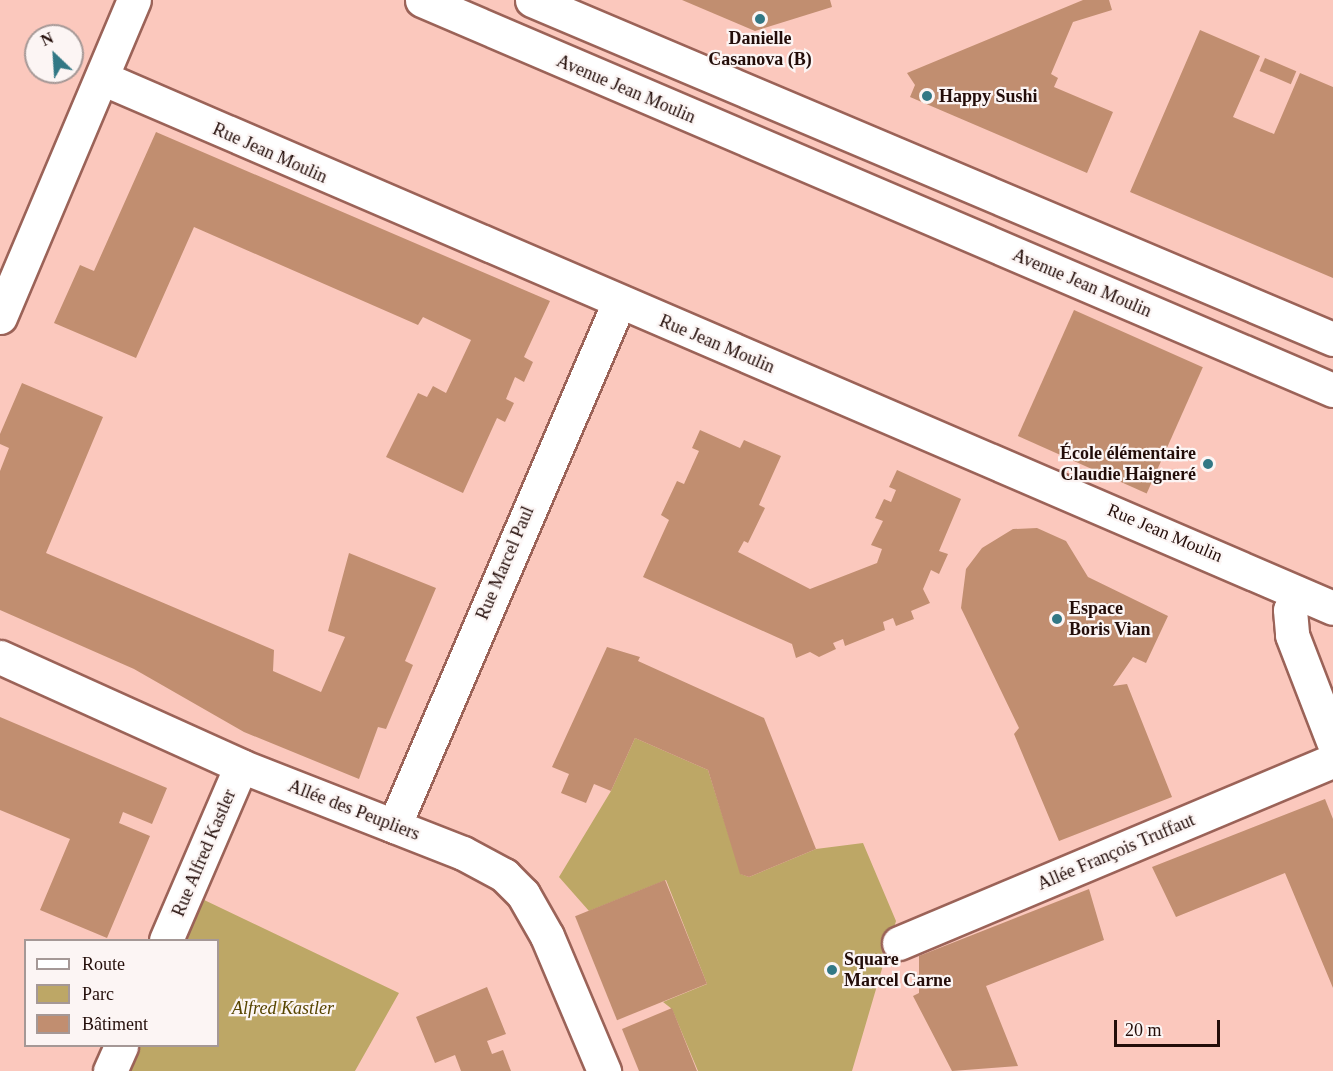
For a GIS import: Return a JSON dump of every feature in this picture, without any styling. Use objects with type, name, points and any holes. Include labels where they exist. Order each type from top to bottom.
[{"type":"street","points":[[0,317],[134,0]]},
{"type":"street","name":"Avenue Jean Moulin","points":[[422,0],[1333,390]]},
{"type":"street","points":[[532,0],[1333,339]]},
{"type":"street","name":"Rue Jean Moulin","points":[[102,78],[1333,608]]},
{"type":"street","points":[[831,175],[847,132]]},
{"type":"street","name":"Rue Marcel Paul","points":[[394,826],[620,302]]},
{"type":"street","points":[[1297,593],[1290,610],[1292,635],[1333,741]]},
{"type":"street","name":"Allée des Peupliers","points":[[0,657],[241,766],[463,853],[504,875],[524,894],[547,936],[604,1071]]},
{"type":"street","name":"Allée François Truffaut","points":[[899,943],[1333,761]]},
{"type":"street","name":"Rue Alfred Kastler","points":[[166,939],[241,766]]},
{"type":"street","points":[[110,1071],[121,1047]]},
{"type":"green space","points":[[635,738],[708,770],[741,874],[749,877],[816,849],[863,843],[896,921],[852,1071],[698,1071],[672,1009],[663,1002],[707,984],[666,880],[589,911],[559,877],[611,791]]},
{"type":"green space","name":"Alfred Kastler","points":[[200,898],[399,993],[355,1071],[128,1071],[139,1047],[219,1047],[219,939],[183,939]]},
{"type":"building","name":"Danielle Casanova (B)","points":[[682,0],[830,0],[832,7],[755,31]]},
{"type":"building","points":[[1083,0],[1109,0],[1112,10],[1073,22],[1051,74],[1058,78],[1054,87],[1113,112],[1087,173],[910,97],[915,85],[907,73]]},
{"type":"building","points":[[1200,30],[1260,56],[1233,117],[1274,134],[1300,73],[1333,87],[1333,278],[1130,192]]},
{"type":"building","points":[[1265,58],[1296,71],[1291,84],[1260,71]]},
{"type":"building","points":[[156,132],[550,301],[524,357],[533,362],[524,382],[515,377],[506,399],[514,403],[505,422],[497,418],[463,493],[386,457],[418,393],[427,397],[433,386],[446,393],[471,340],[423,317],[418,325],[194,227],[136,358],[54,323],[80,265],[94,271]]},
{"type":"building","points":[[1074,310],[1203,367],[1147,493],[1018,436]]},
{"type":"building","points":[[22,383],[103,417],[46,553],[274,650],[273,671],[321,692],[345,637],[328,631],[349,553],[436,588],[405,661],[413,665],[386,729],[378,727],[359,779],[244,732],[134,669],[0,610],[0,471],[9,448],[0,444],[0,434]]},
{"type":"building","points":[[700,430],[740,448],[744,440],[781,456],[759,505],[765,508],[748,543],[744,541],[738,552],[810,589],[877,563],[882,549],[871,545],[883,521],[875,518],[884,499],[891,502],[896,490],[889,487],[897,470],[961,499],[939,551],[948,554],[939,574],[931,570],[923,589],[930,603],[911,611],[914,619],[896,626],[893,618],[883,622],[885,630],[845,646],[843,639],[833,643],[836,649],[819,657],[810,652],[796,658],[792,644],[643,577],[669,520],[661,515],[677,481],[684,484],[699,451],[692,448]]},
{"type":"building","points":[[1037,528],[1066,541],[1088,577],[1168,616],[1146,663],[1133,657],[1113,686],[1127,684],[1172,797],[1059,841],[1014,734],[1019,728],[961,608],[966,569],[982,548],[1013,529]]},
{"type":"building","points":[[607,647],[640,657],[638,661],[764,718],[816,849],[749,877],[740,874],[708,770],[635,738],[611,791],[594,784],[586,803],[561,793],[569,774],[552,767]]},
{"type":"building","points":[[0,717],[167,788],[152,824],[123,812],[119,823],[150,836],[107,938],[40,910],[70,839],[0,810]]},
{"type":"building","points":[[1325,799],[1333,819],[1333,988],[1285,873],[1176,917],[1152,867]]},
{"type":"building","points":[[665,880],[707,984],[617,1020],[575,916]]},
{"type":"building","points":[[1089,889],[1104,940],[986,986],[1018,1066],[952,1071],[913,996],[919,993],[919,956]]},
{"type":"building","points":[[487,987],[506,1034],[487,1041],[492,1054],[503,1050],[511,1071],[461,1071],[455,1055],[435,1063],[416,1017]]},
{"type":"building","points":[[672,1008],[697,1071],[639,1071],[622,1029]]},
{"type":"place","name":"Danielle Casanova (B)","points":[[760,19]]},
{"type":"place","name":"Happy Sushi","points":[[927,96]]},
{"type":"place","name":"École élémentaire Claudie Haigneré","points":[[1208,464]]},
{"type":"place","name":"Espace Boris Vian","points":[[1057,619]]},
{"type":"place","name":"Square Marcel Carne","points":[[832,970]]}]
